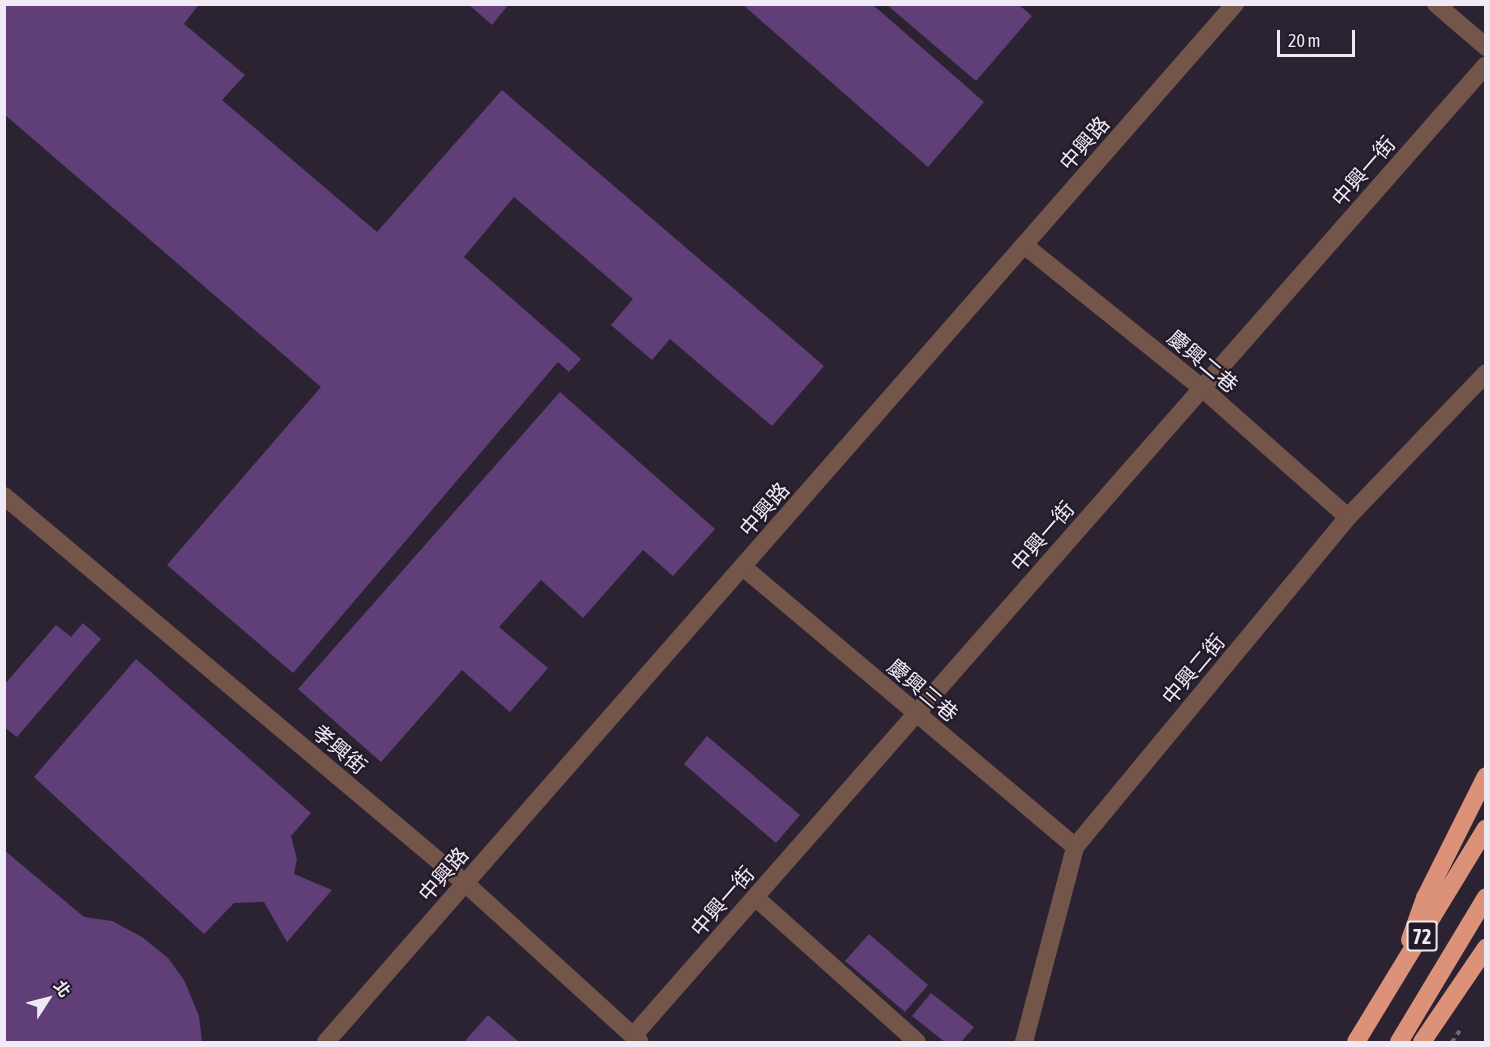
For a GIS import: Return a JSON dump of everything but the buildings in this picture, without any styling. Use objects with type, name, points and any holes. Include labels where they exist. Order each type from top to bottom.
[{"type":"highway","points":[[1395,982],[1425,898],[1485,776]]},
{"type":"highway","name":"72","points":[[1356,1042],[1395,982],[1485,828]]},
{"type":"highway","name":"72","points":[[1399,1042],[1485,897]]},
{"type":"highway","points":[[1422,1042],[1485,948]]},
{"type":"street","name":"中興路","points":[[326,1042],[1235,4]]},
{"type":"street","points":[[1436,4],[1485,47]]},
{"type":"street","name":"中興一街","points":[[636,1039],[755,897],[1485,65]]},
{"type":"street","name":"慶興二巷","points":[[1024,245],[1202,388],[1348,517]]},
{"type":"street","name":"中興二街","points":[[1024,1042],[1075,847],[1348,517],[1485,373]]},
{"type":"street","name":"孝興街","points":[[4,496],[465,884],[636,1039]]},
{"type":"street","name":"慶興三巷","points":[[743,567],[1075,847]]},
{"type":"street","points":[[755,897],[916,1042]]}]
